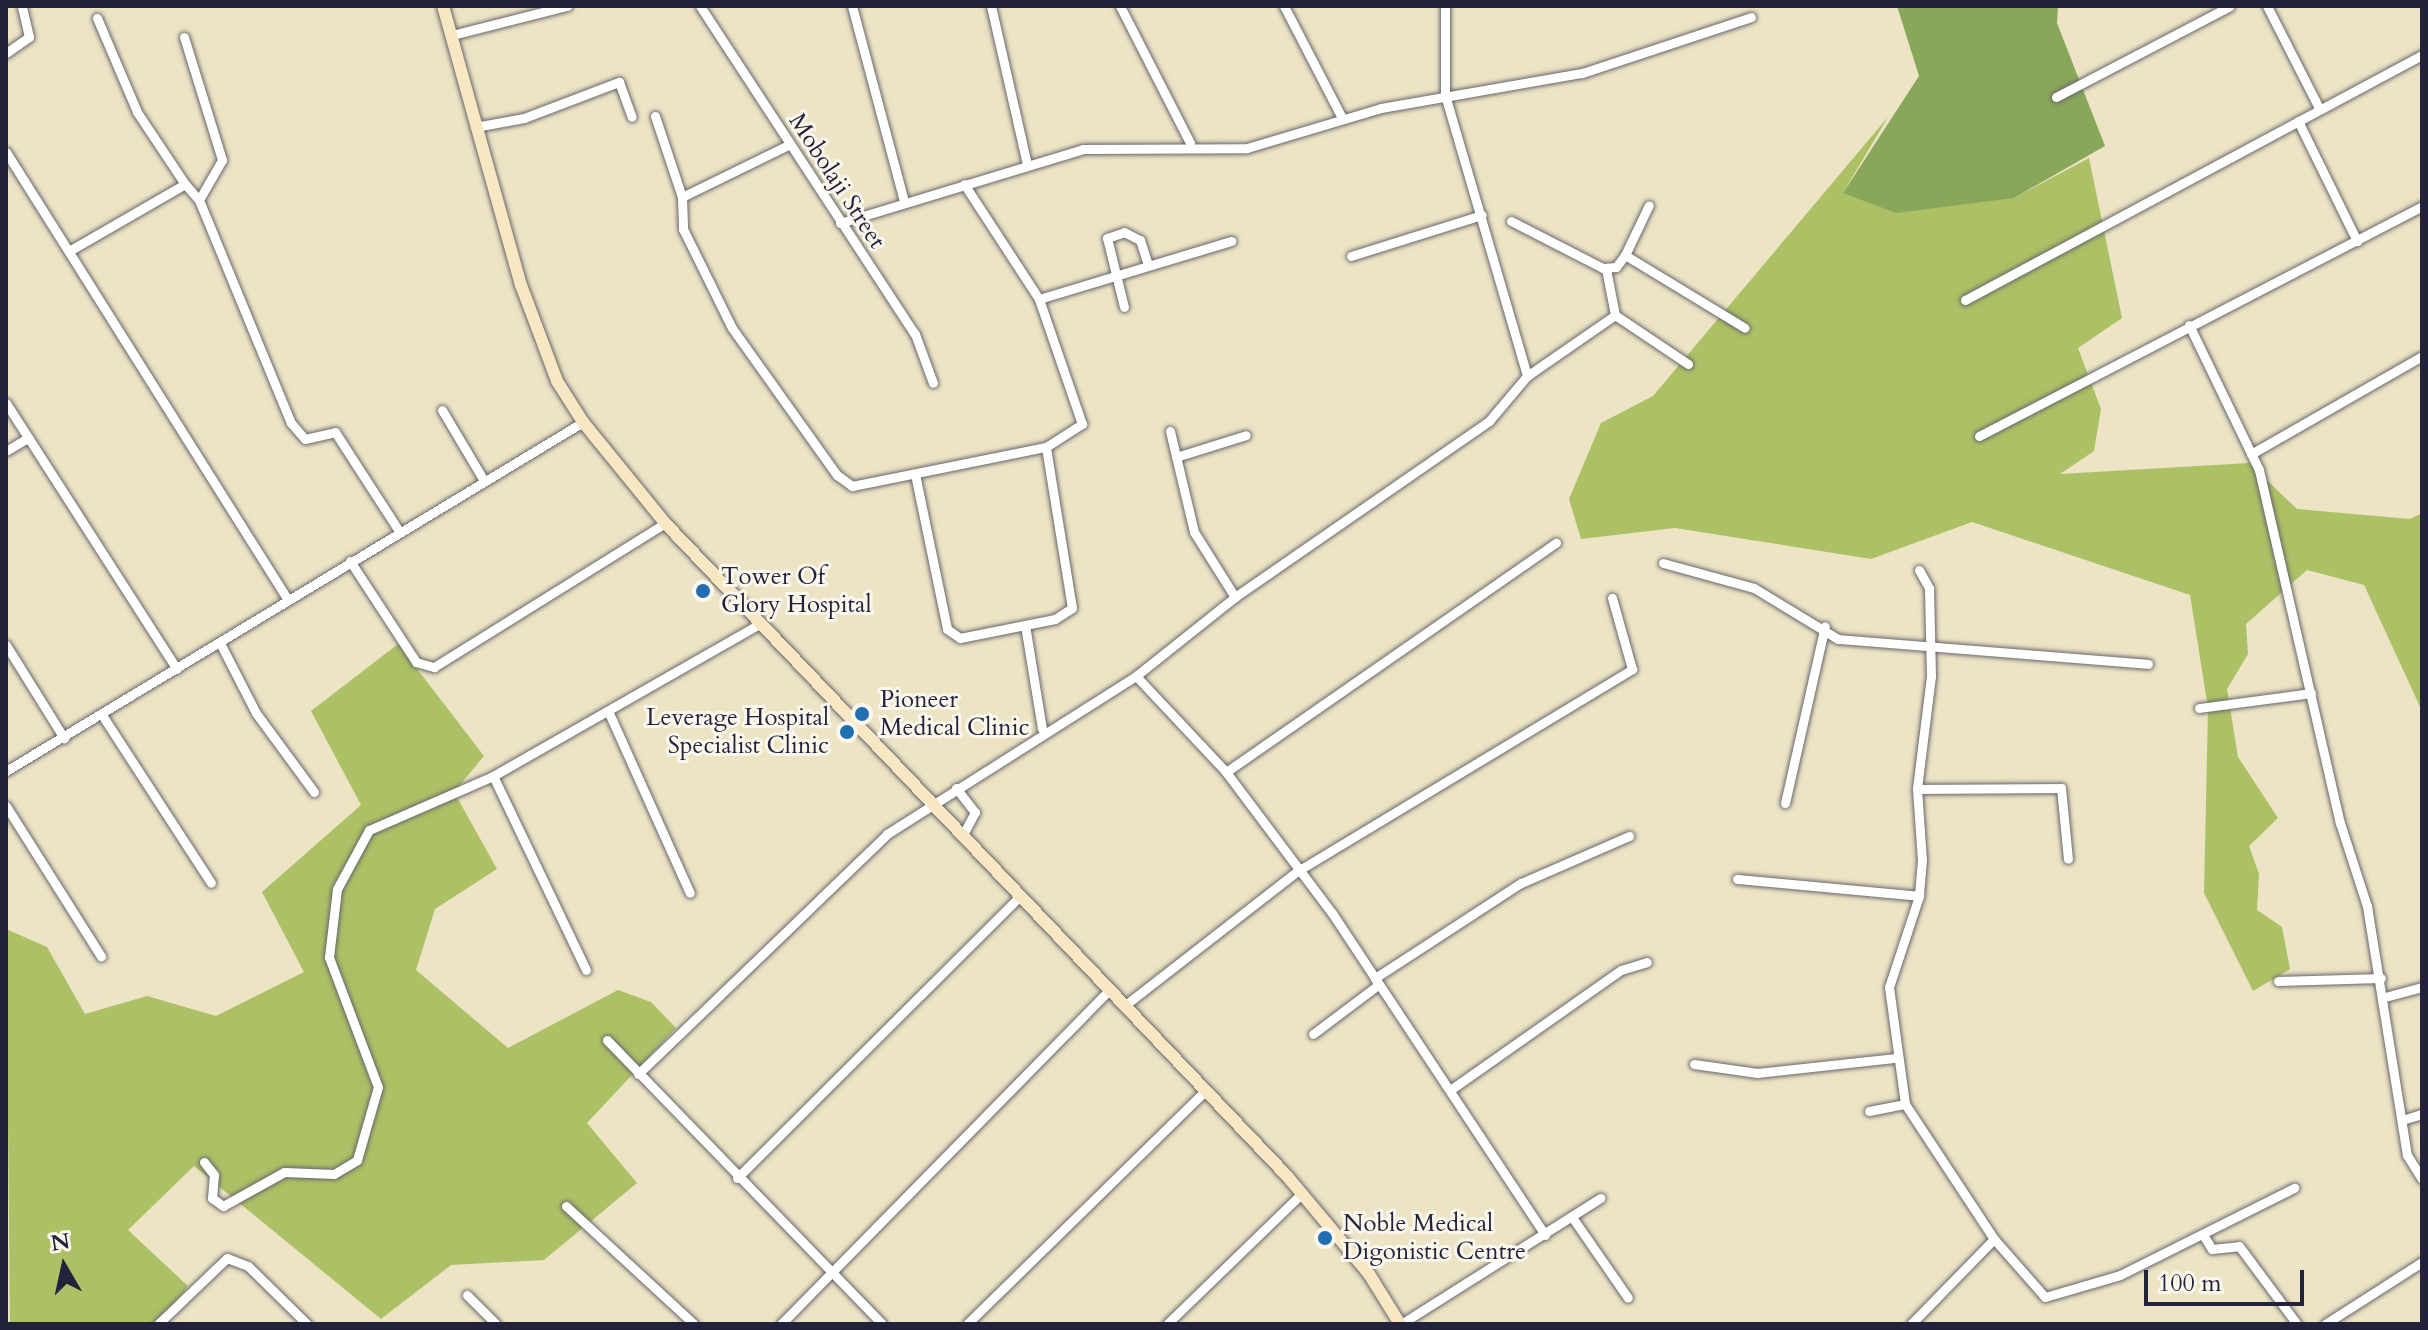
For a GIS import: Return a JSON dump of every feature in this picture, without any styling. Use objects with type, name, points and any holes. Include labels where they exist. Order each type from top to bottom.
[{"type":"street","points":[[6,53],[29,37],[22,6]]},
{"type":"street","points":[[443,6],[475,127],[544,352],[583,422],[665,523],[1302,1193],[1401,1324],[1600,1198]]},
{"type":"street","points":[[452,35],[567,6]]},
{"type":"street","name":"Mobolaji Street","points":[[700,6],[915,334],[933,383]]},
{"type":"street","points":[[852,6],[904,201]]},
{"type":"street","points":[[991,6],[1027,165]]},
{"type":"street","points":[[1120,6],[1190,143]]},
{"type":"street","points":[[1445,6],[1445,95],[1527,376]]},
{"type":"street","points":[[2056,97],[2230,6]]},
{"type":"street","points":[[2267,6],[2319,108]]},
{"type":"street","points":[[1288,7],[1342,118]]},
{"type":"street","points":[[840,223],[904,201],[1083,149],[1190,143],[1247,148],[1342,118],[1445,95],[1582,73],[1751,17]]},
{"type":"street","points":[[97,18],[137,112],[199,200],[298,435],[335,432],[399,531]]},
{"type":"street","points":[[184,37],[222,160],[199,200]]},
{"type":"street","points":[[1965,300],[2422,55]]},
{"type":"street","points":[[475,127],[563,106],[619,82],[632,117]]},
{"type":"street","points":[[655,116],[682,197],[683,229],[732,328],[837,475],[852,486],[1046,447],[1078,431],[1083,420],[1039,299],[964,184]]},
{"type":"street","points":[[2298,121],[2357,241]]},
{"type":"street","points":[[682,197],[790,144]]},
{"type":"street","points":[[6,152],[288,600]]},
{"type":"street","points":[[69,251],[185,184]]},
{"type":"street","points":[[1606,269],[1625,255],[1649,205]]},
{"type":"street","points":[[1979,436],[2422,206]]},
{"type":"street","points":[[1351,256],[1482,215]]},
{"type":"street","points":[[1511,221],[1606,269]]},
{"type":"street","points":[[1124,307],[1107,238],[1124,232],[1140,240],[1148,264]]},
{"type":"street","points":[[1039,299],[1231,241]]},
{"type":"street","points":[[1625,255],[1745,328]]},
{"type":"street","points":[[1606,269],[1615,315],[1688,364]]},
{"type":"street","points":[[638,1074],[887,834],[1042,729],[1136,676],[1235,597],[1489,421],[1527,376],[1615,315]]},
{"type":"street","points":[[2189,325],[2251,454],[2381,978],[2407,1155],[2422,1179]]},
{"type":"street","points":[[2251,454],[2422,356]]},
{"type":"street","points":[[6,403],[177,669]]},
{"type":"street","points":[[442,410],[483,479]]},
{"type":"street","points":[[6,771],[220,643],[483,479],[583,422]]},
{"type":"street","points":[[1170,431],[1194,532],[1235,597]]},
{"type":"street","points":[[1176,457],[1246,435]]},
{"type":"street","points":[[6,451],[28,438]]},
{"type":"street","points":[[915,474],[949,634],[960,638],[1025,625],[1067,614],[1074,601],[1046,447]]},
{"type":"street","points":[[350,561],[416,662],[434,667],[665,523]]},
{"type":"street","points":[[1226,772],[1556,543]]},
{"type":"street","points":[[1663,563],[1754,588],[1825,626],[1838,639],[1927,650],[2148,664]]},
{"type":"street","points":[[1919,570],[1929,588],[1927,650],[1931,676],[1917,789],[1919,896],[1889,987],[1896,1058],[1905,1104],[1994,1239],[2027,1281],[2052,1298],[2205,1238],[2294,1188]]},
{"type":"street","points":[[1124,1006],[1296,872],[1632,669],[1612,598]]},
{"type":"street","points":[[204,1162],[215,1177],[212,1198],[223,1206],[284,1172],[334,1174],[357,1160],[378,1087],[329,957],[337,889],[369,830],[493,776],[609,713],[760,624]]},
{"type":"street","points":[[1025,625],[1042,729]]},
{"type":"street","points":[[1785,803],[1825,626]]},
{"type":"street","points":[[220,643],[256,713],[314,792]]},
{"type":"street","points":[[6,645],[64,738]]},
{"type":"street","points":[[1136,676],[1226,772],[1453,1088],[1545,1235]]},
{"type":"street","points":[[2199,708],[2311,693]]},
{"type":"street","points":[[609,713],[690,893]]},
{"type":"street","points":[[102,715],[211,883]]},
{"type":"street","points":[[493,776],[586,970]]},
{"type":"street","points":[[956,788],[975,812],[962,836]]},
{"type":"street","points":[[1917,789],[2061,788],[2068,859]]},
{"type":"street","points":[[6,806],[101,956]]},
{"type":"street","points":[[1375,978],[1521,883],[1629,836]]},
{"type":"street","points":[[1737,879],[1919,896]]},
{"type":"street","points":[[737,1178],[1019,897]]},
{"type":"street","points":[[1453,1088],[1621,970],[1647,962]]},
{"type":"street","points":[[1313,1034],[1378,985],[1375,978]]},
{"type":"street","points":[[2278,981],[2381,978]]},
{"type":"street","points":[[2385,997],[2422,987]]},
{"type":"street","points":[[781,1324],[1108,991]]},
{"type":"street","points":[[607,1040],[831,1276],[882,1324]]},
{"type":"street","points":[[1694,1064],[1757,1073],[1896,1058]]},
{"type":"street","points":[[967,1324],[1204,1092]]},
{"type":"street","points":[[1869,1111],[1905,1104]]},
{"type":"street","points":[[2402,1120],[2422,1114]]},
{"type":"street","points":[[1167,1324],[1302,1193]]},
{"type":"street","points":[[566,1206],[694,1324]]},
{"type":"street","points":[[1572,1217],[1628,1298]]},
{"type":"street","points":[[2205,1238],[2212,1249],[2239,1246],[2297,1324]]},
{"type":"street","points":[[1911,1324],[1994,1239]]},
{"type":"street","points":[[158,1324],[227,1258],[248,1266],[307,1324]]},
{"type":"street","points":[[2325,1324],[2422,1262]]},
{"type":"street","points":[[467,1295],[496,1324]]},
{"type":"green space","points":[[1897,6],[2058,6],[2057,23],[2105,146],[2014,198],[1896,213],[1843,193],[1919,76]]},
{"type":"green space","points":[[1888,117],[1843,193],[2014,198],[2089,158],[2122,318],[2078,348],[2101,409],[2094,451],[2060,474],[2249,463],[2297,509],[2410,519],[2422,513],[2422,711],[2364,585],[2307,570],[2246,624],[2248,654],[2227,689],[2238,757],[2278,818],[2249,846],[2259,874],[2257,910],[2282,927],[2290,969],[2253,991],[2204,893],[2208,708],[2190,595],[1972,522],[1871,559],[1675,528],[1581,539],[1569,499],[1601,423],[1653,396]]},
{"type":"green space","points":[[398,644],[484,756],[454,792],[497,869],[435,909],[416,970],[508,1048],[618,990],[651,1002],[676,1028],[587,1123],[637,1183],[544,1260],[451,1265],[381,1319],[194,1166],[128,1230],[188,1286],[159,1324],[10,1324],[6,929],[47,947],[85,1014],[147,996],[216,1016],[304,972],[262,892],[361,805],[311,711]]},
{"type":"place","name":"Tower Of Glory Hospital","points":[[703,591]]},
{"type":"place","name":"Pioneer Medical Clinic","points":[[862,714]]},
{"type":"place","name":"Leverage Hospital Specialist Clinic","points":[[847,732]]},
{"type":"place","name":"Noble Medical Digonistic Centre","points":[[1325,1238]]}]
